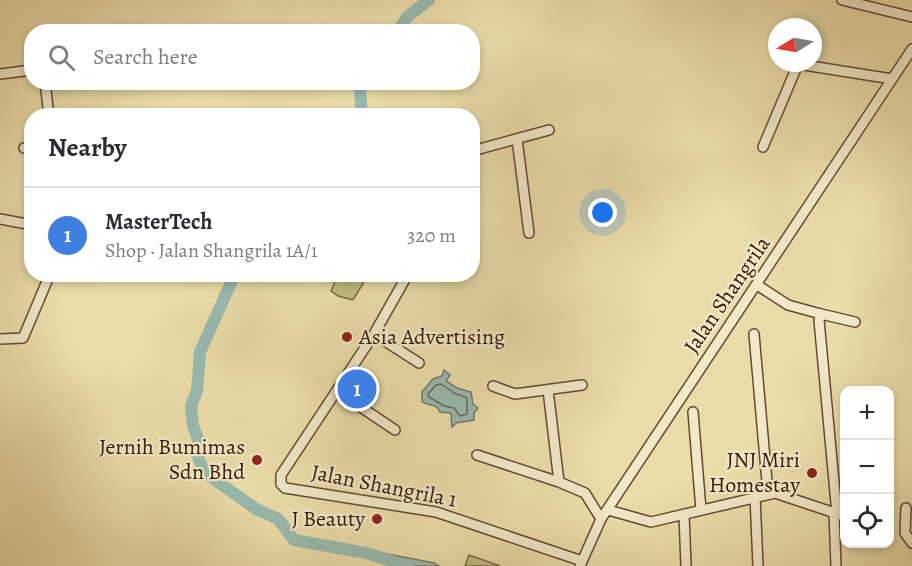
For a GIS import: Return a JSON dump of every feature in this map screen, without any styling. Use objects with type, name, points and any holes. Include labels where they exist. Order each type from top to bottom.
[{"type":"street","points":[[842,0],[912,17]]},
{"type":"street","name":"Jalan Shangrila","points":[[581,564],[601,519],[912,49]]},
{"type":"street","points":[[763,147],[798,64],[892,80]]},
{"type":"street","points":[[0,74],[24,71]]},
{"type":"street","points":[[46,90],[48,108]]},
{"type":"street","points":[[480,150],[549,130]]},
{"type":"street","points":[[517,139],[529,233]]},
{"type":"street","points":[[0,219],[24,224]]},
{"type":"street","points":[[0,339],[23,338],[47,282]]},
{"type":"street","points":[[395,430],[337,392],[403,282]]},
{"type":"street","points":[[757,285],[788,305],[855,322]]},
{"type":"street","points":[[821,314],[819,320],[839,514],[836,566]]},
{"type":"street","points":[[374,334],[419,363]]},
{"type":"street","points":[[754,334],[768,493]]},
{"type":"street","points":[[493,386],[515,394],[582,385]]},
{"type":"street","points":[[548,390],[559,482]]},
{"type":"street","name":"Jalan Shangrila 1","points":[[337,392],[281,474],[281,484],[285,488],[436,512],[581,564]]},
{"type":"street","points":[[693,412],[701,510]]},
{"type":"street","points":[[477,455],[585,493],[601,519]]},
{"type":"street","points":[[608,510],[651,522],[768,493],[839,514]]},
{"type":"street","points":[[755,496],[758,566]]},
{"type":"street","points":[[906,508],[904,528],[906,539],[912,543]]},
{"type":"street","points":[[684,514],[686,566]]},
{"type":"shaded area","points":[[335,282],[364,282],[353,300],[338,296],[331,291]]},
{"type":"shaded area","points":[[469,555],[500,566],[465,566]]},
{"type":"water","points":[[444,370],[450,375],[446,381],[457,388],[471,392],[473,404],[478,408],[474,413],[474,420],[456,423],[452,427],[451,413],[440,412],[437,407],[422,402],[422,392],[433,379],[442,376]]},
{"type":"water","points":[[377,552],[434,563],[439,566],[396,566],[366,553]]},
{"type":"waterway","points":[[402,24],[407,17],[429,0]]},
{"type":"waterway","points":[[360,90],[361,108]]},
{"type":"waterway","points":[[231,282],[200,352],[197,391],[191,406],[193,426],[198,439],[198,457],[202,467],[214,479],[256,509],[278,519],[294,540],[366,553],[408,566]]},
{"type":"place","name":"Asia Advertising","points":[[347,337]]},
{"type":"place","name":"MasterTech","points":[[357,389]]},
{"type":"place","name":"Jernih Bumimas Sdn Bhd","points":[[257,460]]},
{"type":"place","name":"JNJ Miri Homestay","points":[[812,473]]},
{"type":"place","name":"J Beauty","points":[[377,519]]}]
